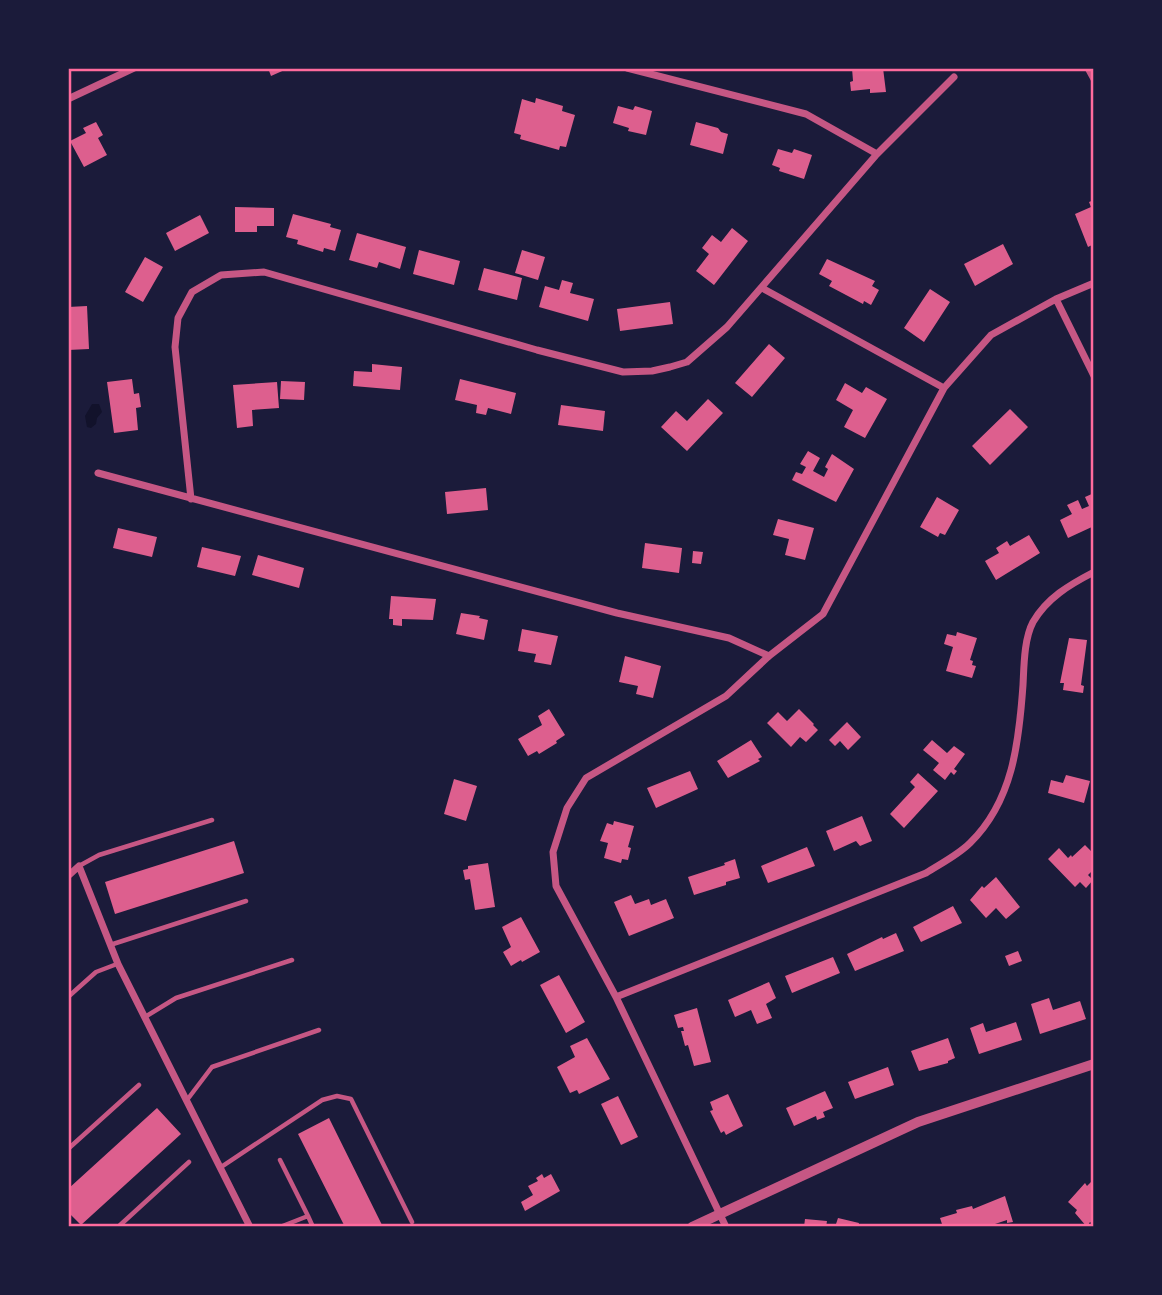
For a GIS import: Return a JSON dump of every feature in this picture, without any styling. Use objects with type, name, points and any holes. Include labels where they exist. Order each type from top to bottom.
[{"type":"street","points":[[68,99],[134,68]]},
{"type":"street","points":[[627,68],[806,114],[877,155]]},
{"type":"street","points":[[1088,68],[1094,79]]},
{"type":"street","points":[[191,499],[175,347],[178,318],[192,292],[221,275],[264,272],[623,372],[652,370],[687,362],[727,327],[877,155],[954,77]]},
{"type":"street","points":[[726,1227],[616,997],[556,886],[553,852],[567,808],[586,778],[726,696],[769,656],[823,614],[944,388],[990,335],[1056,299],[1094,284]]},
{"type":"street","points":[[762,288],[944,388]]},
{"type":"street","points":[[1056,299],[1094,376]]},
{"type":"street","points":[[98,473],[617,613],[729,638],[769,656]]},
{"type":"street","points":[[616,997],[926,873],[969,844],[988,821],[1002,796],[1015,763],[1025,658],[1031,625],[1046,603],[1073,583],[1094,572]]},
{"type":"street","points":[[68,876],[79,866],[118,964],[250,1227]]},
{"type":"street","points":[[692,1227],[918,1122],[1094,1064]]},
{"type":"lane","points":[[79,866],[99,855],[212,820]]},
{"type":"lane","points":[[110,945],[246,901]]},
{"type":"lane","points":[[144,1018],[176,998],[292,960]]},
{"type":"lane","points":[[68,997],[96,972],[118,964]]},
{"type":"lane","points":[[186,1101],[212,1068],[319,1030]]},
{"type":"lane","points":[[68,1149],[139,1085]]},
{"type":"lane","points":[[221,1167],[322,1100],[337,1096],[351,1100],[412,1222]]},
{"type":"lane","points":[[280,1160],[313,1227]]},
{"type":"lane","points":[[118,1227],[188,1162]]},
{"type":"lane","points":[[280,1227],[307,1216]]},
{"type":"shaded area","points":[[92,404],[99,404],[102,412],[91,428],[87,427],[85,416]]},
{"type":"building","points":[[268,68],[289,68],[271,76]]},
{"type":"building","points":[[852,68],[883,68],[886,92],[870,93],[870,89],[851,91]]},
{"type":"building","points":[[536,98],[563,106],[562,111],[575,115],[566,147],[560,146],[559,150],[520,139],[521,135],[514,133],[522,99],[535,103]]},
{"type":"building","points":[[618,106],[633,110],[635,106],[652,111],[646,135],[628,131],[629,128],[613,123]]},
{"type":"building","points":[[96,122],[103,135],[98,138],[107,155],[84,167],[70,141],[86,133],[83,128]]},
{"type":"building","points":[[696,122],[718,128],[728,134],[723,154],[690,145]]},
{"type":"building","points":[[778,149],[792,153],[794,149],[812,155],[804,179],[779,171],[780,168],[772,165]]},
{"type":"building","points":[[1094,200],[1094,244],[1088,247],[1075,214],[1091,207],[1089,202]]},
{"type":"building","points":[[235,207],[274,208],[274,226],[257,226],[257,232],[235,232]]},
{"type":"building","points":[[293,214],[331,224],[330,227],[341,230],[335,251],[324,248],[323,252],[297,244],[298,240],[286,237]]},
{"type":"building","points":[[200,215],[209,233],[175,251],[166,233]]},
{"type":"building","points":[[732,228],[748,241],[714,285],[696,271],[709,254],[702,248],[712,235],[721,242]]},
{"type":"building","points":[[357,233],[406,247],[400,269],[379,262],[377,268],[349,260]]},
{"type":"building","points":[[1003,244],[1013,264],[975,286],[964,264]]},
{"type":"building","points":[[419,250],[460,261],[454,285],[413,274]]},
{"type":"building","points":[[522,250],[545,257],[538,280],[515,273]]},
{"type":"building","points":[[145,257],[163,267],[143,302],[125,292]]},
{"type":"building","points":[[827,259],[875,281],[872,286],[879,290],[871,305],[864,301],[863,304],[829,286],[832,281],[819,274]]},
{"type":"building","points":[[484,268],[522,278],[517,300],[478,290]]},
{"type":"building","points":[[562,280],[573,283],[570,293],[594,299],[588,321],[539,307],[545,286],[559,290]]},
{"type":"building","points":[[930,289],[950,302],[924,342],[904,328]]},
{"type":"building","points":[[670,302],[673,324],[620,331],[617,309]]},
{"type":"building","points":[[87,306],[89,349],[68,350],[68,307]]},
{"type":"building","points":[[769,344],[785,358],[752,397],[735,383]]},
{"type":"building","points":[[372,364],[402,367],[400,390],[353,386],[354,371],[372,372]]},
{"type":"building","points":[[132,379],[134,394],[139,393],[141,407],[136,408],[138,430],[114,433],[107,382]]},
{"type":"building","points":[[460,379],[516,393],[511,414],[488,408],[486,415],[476,413],[477,405],[455,400]]},
{"type":"building","points":[[281,381],[305,382],[304,400],[280,399]]},
{"type":"building","points":[[277,382],[279,408],[252,410],[253,426],[237,428],[233,385]]},
{"type":"building","points":[[845,383],[862,393],[866,387],[887,399],[865,438],[844,427],[853,410],[836,400]]},
{"type":"building","points":[[708,399],[723,413],[687,451],[661,427],[676,411],[687,421]]},
{"type":"building","points":[[561,405],[605,411],[603,431],[558,425]]},
{"type":"building","points":[[1010,409],[1028,427],[990,465],[972,446]]},
{"type":"building","points":[[808,451],[820,458],[813,471],[824,477],[828,469],[825,467],[832,454],[854,469],[836,502],[792,480],[796,472],[802,474],[806,467],[800,464]]},
{"type":"building","points":[[486,488],[488,510],[447,514],[445,492]]},
{"type":"building","points":[[1094,493],[1094,526],[1068,538],[1060,520],[1072,514],[1067,505],[1078,500],[1082,509],[1089,506],[1085,497]]},
{"type":"building","points":[[937,497],[959,510],[945,535],[940,533],[938,537],[920,527]]},
{"type":"building","points":[[778,519],[814,528],[805,560],[785,555],[789,539],[773,535]]},
{"type":"building","points":[[118,528],[157,537],[152,557],[113,548]]},
{"type":"building","points":[[1029,535],[1040,553],[996,580],[985,561],[999,553],[996,548],[1007,541],[1010,546]]},
{"type":"building","points":[[645,543],[682,548],[679,573],[642,568]]},
{"type":"building","points":[[202,547],[241,556],[235,576],[197,567]]},
{"type":"building","points":[[693,551],[703,552],[701,564],[692,563]]},
{"type":"building","points":[[258,555],[304,568],[299,588],[252,575]]},
{"type":"building","points":[[391,596],[436,599],[433,620],[402,619],[402,626],[393,625],[393,619],[389,619]]},
{"type":"building","points":[[461,613],[488,620],[484,640],[456,634]]},
{"type":"building","points":[[522,629],[558,636],[551,665],[534,662],[536,654],[518,651]]},
{"type":"building","points":[[957,632],[977,638],[970,660],[973,661],[972,665],[976,666],[972,678],[946,671],[953,647],[944,644],[947,634],[956,636]]},
{"type":"building","points":[[1069,638],[1087,640],[1081,685],[1084,686],[1083,693],[1063,690],[1064,683],[1060,683]]},
{"type":"building","points":[[625,656],[661,666],[653,698],[636,694],[638,686],[619,682]]},
{"type":"building","points":[[549,709],[565,735],[539,754],[537,751],[528,756],[518,739],[542,725],[538,716]]},
{"type":"building","points":[[799,709],[818,730],[806,742],[800,737],[791,747],[767,723],[778,712],[787,721]]},
{"type":"building","points":[[847,722],[861,737],[848,750],[840,741],[835,746],[829,740]]},
{"type":"building","points":[[751,740],[762,757],[758,759],[760,761],[728,778],[717,761]]},
{"type":"building","points":[[932,740],[947,753],[954,746],[965,754],[954,769],[957,771],[954,775],[951,772],[945,780],[933,770],[939,763],[923,750]]},
{"type":"building","points":[[690,771],[698,789],[656,808],[647,788]]},
{"type":"building","points":[[918,773],[938,791],[904,828],[890,814],[915,787],[910,782]]},
{"type":"building","points":[[1066,775],[1090,781],[1084,803],[1048,793],[1051,780],[1063,783]]},
{"type":"building","points":[[454,779],[477,786],[466,821],[444,814]]},
{"type":"building","points":[[862,816],[872,841],[860,846],[856,841],[834,851],[826,831]]},
{"type":"building","points":[[614,821],[634,826],[628,847],[631,848],[628,860],[622,859],[621,863],[604,858],[608,843],[600,841],[607,823],[613,825]]},
{"type":"building","points":[[234,841],[244,873],[115,914],[105,882]]},
{"type":"building","points":[[1085,845],[1094,854],[1094,869],[1088,875],[1093,880],[1086,888],[1080,882],[1075,887],[1048,859],[1059,848],[1068,858],[1071,855],[1072,857]]},
{"type":"building","points":[[807,847],[815,866],[768,883],[761,866]]},
{"type":"building","points":[[735,859],[740,878],[694,895],[688,877]]},
{"type":"building","points":[[488,863],[495,907],[475,910],[470,879],[465,880],[463,870],[468,869],[468,866]]},
{"type":"building","points":[[996,877],[1020,907],[1006,919],[996,908],[986,918],[970,900],[982,886],[984,888]]},
{"type":"building","points":[[631,895],[635,904],[649,899],[651,905],[666,899],[674,918],[629,936],[614,902]]},
{"type":"building","points":[[953,906],[962,923],[921,942],[913,927]]},
{"type":"building","points":[[521,917],[540,952],[511,966],[503,952],[511,947],[502,927]]},
{"type":"building","points":[[896,933],[904,951],[855,971],[847,954]]},
{"type":"building","points":[[1018,951],[1022,961],[1009,966],[1005,956]]},
{"type":"building","points":[[833,957],[840,973],[792,993],[785,976]]},
{"type":"building","points":[[559,975],[585,1022],[566,1033],[540,985]]},
{"type":"building","points":[[769,982],[776,998],[766,1004],[772,1018],[757,1024],[751,1010],[735,1017],[728,1000]]},
{"type":"building","points":[[1049,998],[1053,1010],[1080,1001],[1086,1019],[1040,1034],[1031,1004]]},
{"type":"building","points":[[697,1008],[711,1062],[694,1066],[688,1045],[685,1046],[681,1031],[684,1031],[683,1027],[678,1028],[674,1015]]},
{"type":"building","points":[[1016,1022],[1022,1040],[979,1054],[970,1028],[983,1023],[986,1032]]},
{"type":"building","points":[[587,1038],[610,1079],[579,1094],[577,1090],[570,1093],[557,1067],[575,1057],[570,1046]]},
{"type":"building","points":[[948,1038],[955,1058],[948,1063],[919,1071],[911,1051]]},
{"type":"building","points":[[888,1067],[894,1085],[855,1099],[848,1082]]},
{"type":"building","points":[[825,1091],[833,1108],[823,1112],[825,1117],[817,1120],[816,1116],[794,1126],[786,1108]]},
{"type":"building","points":[[728,1094],[743,1126],[726,1135],[724,1131],[721,1133],[710,1111],[713,1110],[710,1102]]},
{"type":"building","points":[[618,1096],[638,1137],[621,1145],[601,1104]]},
{"type":"building","points":[[157,1108],[181,1134],[81,1225],[68,1212],[68,1189]]},
{"type":"building","points":[[329,1118],[383,1227],[345,1227],[298,1134]]},
{"type":"building","points":[[542,1174],[544,1178],[551,1174],[560,1191],[525,1211],[521,1202],[533,1195],[528,1186],[538,1181],[536,1178]]},
{"type":"building","points":[[1091,1182],[1094,1184],[1094,1225],[1090,1222],[1087,1227],[1075,1213],[1077,1210],[1068,1202],[1085,1183],[1087,1186]]},
{"type":"building","points":[[1005,1196],[1013,1222],[1007,1223],[1007,1220],[995,1224],[994,1227],[943,1227],[940,1218],[957,1213],[956,1210],[972,1206],[973,1209]]},
{"type":"building","points":[[838,1218],[859,1223],[858,1227],[835,1227]]},
{"type":"building","points":[[805,1219],[827,1221],[826,1227],[804,1227]]}]
